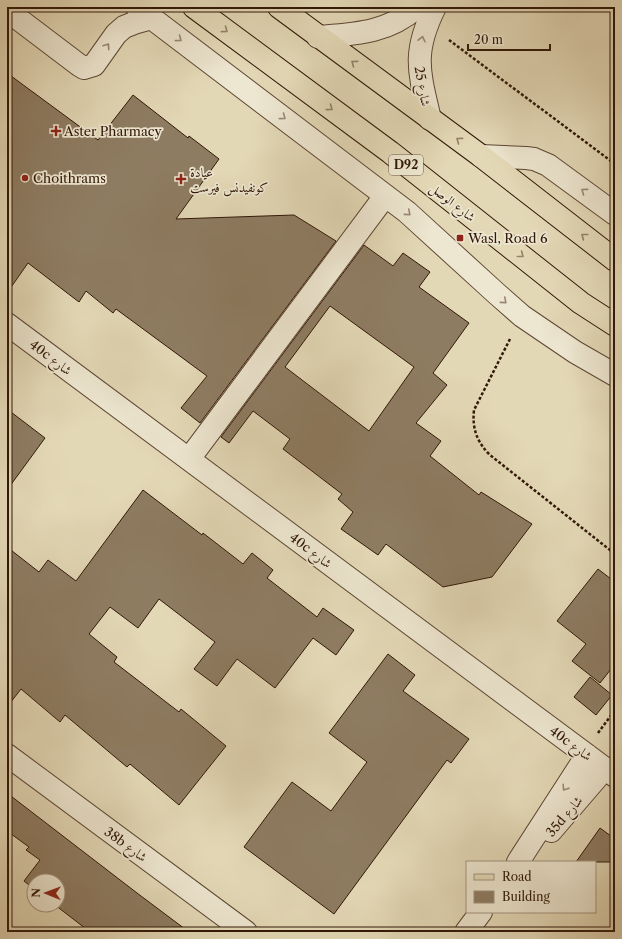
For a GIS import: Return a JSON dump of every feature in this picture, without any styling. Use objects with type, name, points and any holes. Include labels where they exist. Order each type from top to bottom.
[{"type":"main road","name":"شارع الوصل","points":[[194,7],[390,152],[581,302],[615,325]]},
{"type":"main road","points":[[279,7],[481,156],[615,260]]},
{"type":"street","points":[[8,7],[17,18],[79,66],[84,68],[94,65],[116,34],[124,27],[134,23],[145,13],[423,226],[496,294],[522,316],[575,352],[615,375]]},
{"type":"street","points":[[318,37],[351,34],[378,29],[403,18],[426,12]]},
{"type":"street","name":"شارع 25","points":[[426,12],[419,52],[419,66],[430,119]]},
{"type":"street","points":[[481,156],[534,159],[548,165],[615,214]]},
{"type":"street","points":[[188,460],[385,196]]},
{"type":"street","name":"40c شارع","points":[[7,324],[188,460],[610,772]]},
{"type":"street","name":"38b شارع","points":[[7,755],[246,932]]},
{"type":"street","name":"35d شارع","points":[[519,861],[587,755]]},
{"type":"street","name":"35d شارع","points":[[519,861],[543,840],[610,772]]},
{"type":"street","points":[[466,932],[480,913]]},
{"type":"path","points":[[426,12],[615,164]]},
{"type":"path","points":[[522,316],[474,410],[474,430],[483,448],[490,455],[615,554]]},
{"type":"building","points":[[7,73],[98,140],[133,95],[188,138],[189,136],[219,159],[176,219],[294,215],[336,241],[200,423],[181,408],[207,376],[116,309],[113,313],[86,291],[79,302],[28,263],[7,293]]},
{"type":"building","points":[[364,245],[393,266],[403,253],[430,272],[419,287],[469,323],[433,373],[447,385],[416,423],[441,441],[430,456],[479,495],[481,492],[532,524],[492,577],[443,587],[386,544],[378,555],[341,529],[353,512],[338,499],[342,494],[283,449],[290,439],[253,411],[229,443],[221,437]],"holes":[[[330,306],[414,367],[369,431],[285,367]]]},
{"type":"building","points":[[7,409],[45,438],[7,490]]},
{"type":"building","points":[[143,490],[243,564],[252,553],[273,570],[267,578],[317,617],[323,608],[354,630],[336,655],[313,638],[275,688],[237,659],[217,686],[194,669],[215,642],[159,599],[138,628],[110,607],[89,634],[117,657],[114,662],[179,712],[181,709],[226,746],[179,805],[130,764],[127,767],[65,715],[60,722],[21,689],[7,707],[7,547],[39,572],[48,560],[76,581]]},
{"type":"building","points":[[598,569],[615,582],[615,664],[600,683],[572,661],[586,644],[557,621]]},
{"type":"building","points":[[388,654],[415,675],[403,691],[469,739],[451,763],[447,760],[334,914],[244,847],[292,782],[331,811],[367,762],[329,733]]},
{"type":"building","points":[[590,677],[612,695],[596,715],[574,697]]},
{"type":"building","points":[[7,793],[189,932],[90,932],[65,913],[66,873],[30,873],[40,860],[26,850],[29,847],[7,831]]},
{"type":"building","points":[[600,828],[615,839],[615,862],[577,861]]},
{"type":"place","name":"Aster Pharmacy","points":[[56,131]]},
{"type":"place","name":"Choithrams","points":[[25,178]]},
{"type":"place","name":"عيادة كونفيدنس فيرست","points":[[181,179]]},
{"type":"place","name":"Wasl, Road 6","points":[[460,238]]}]
